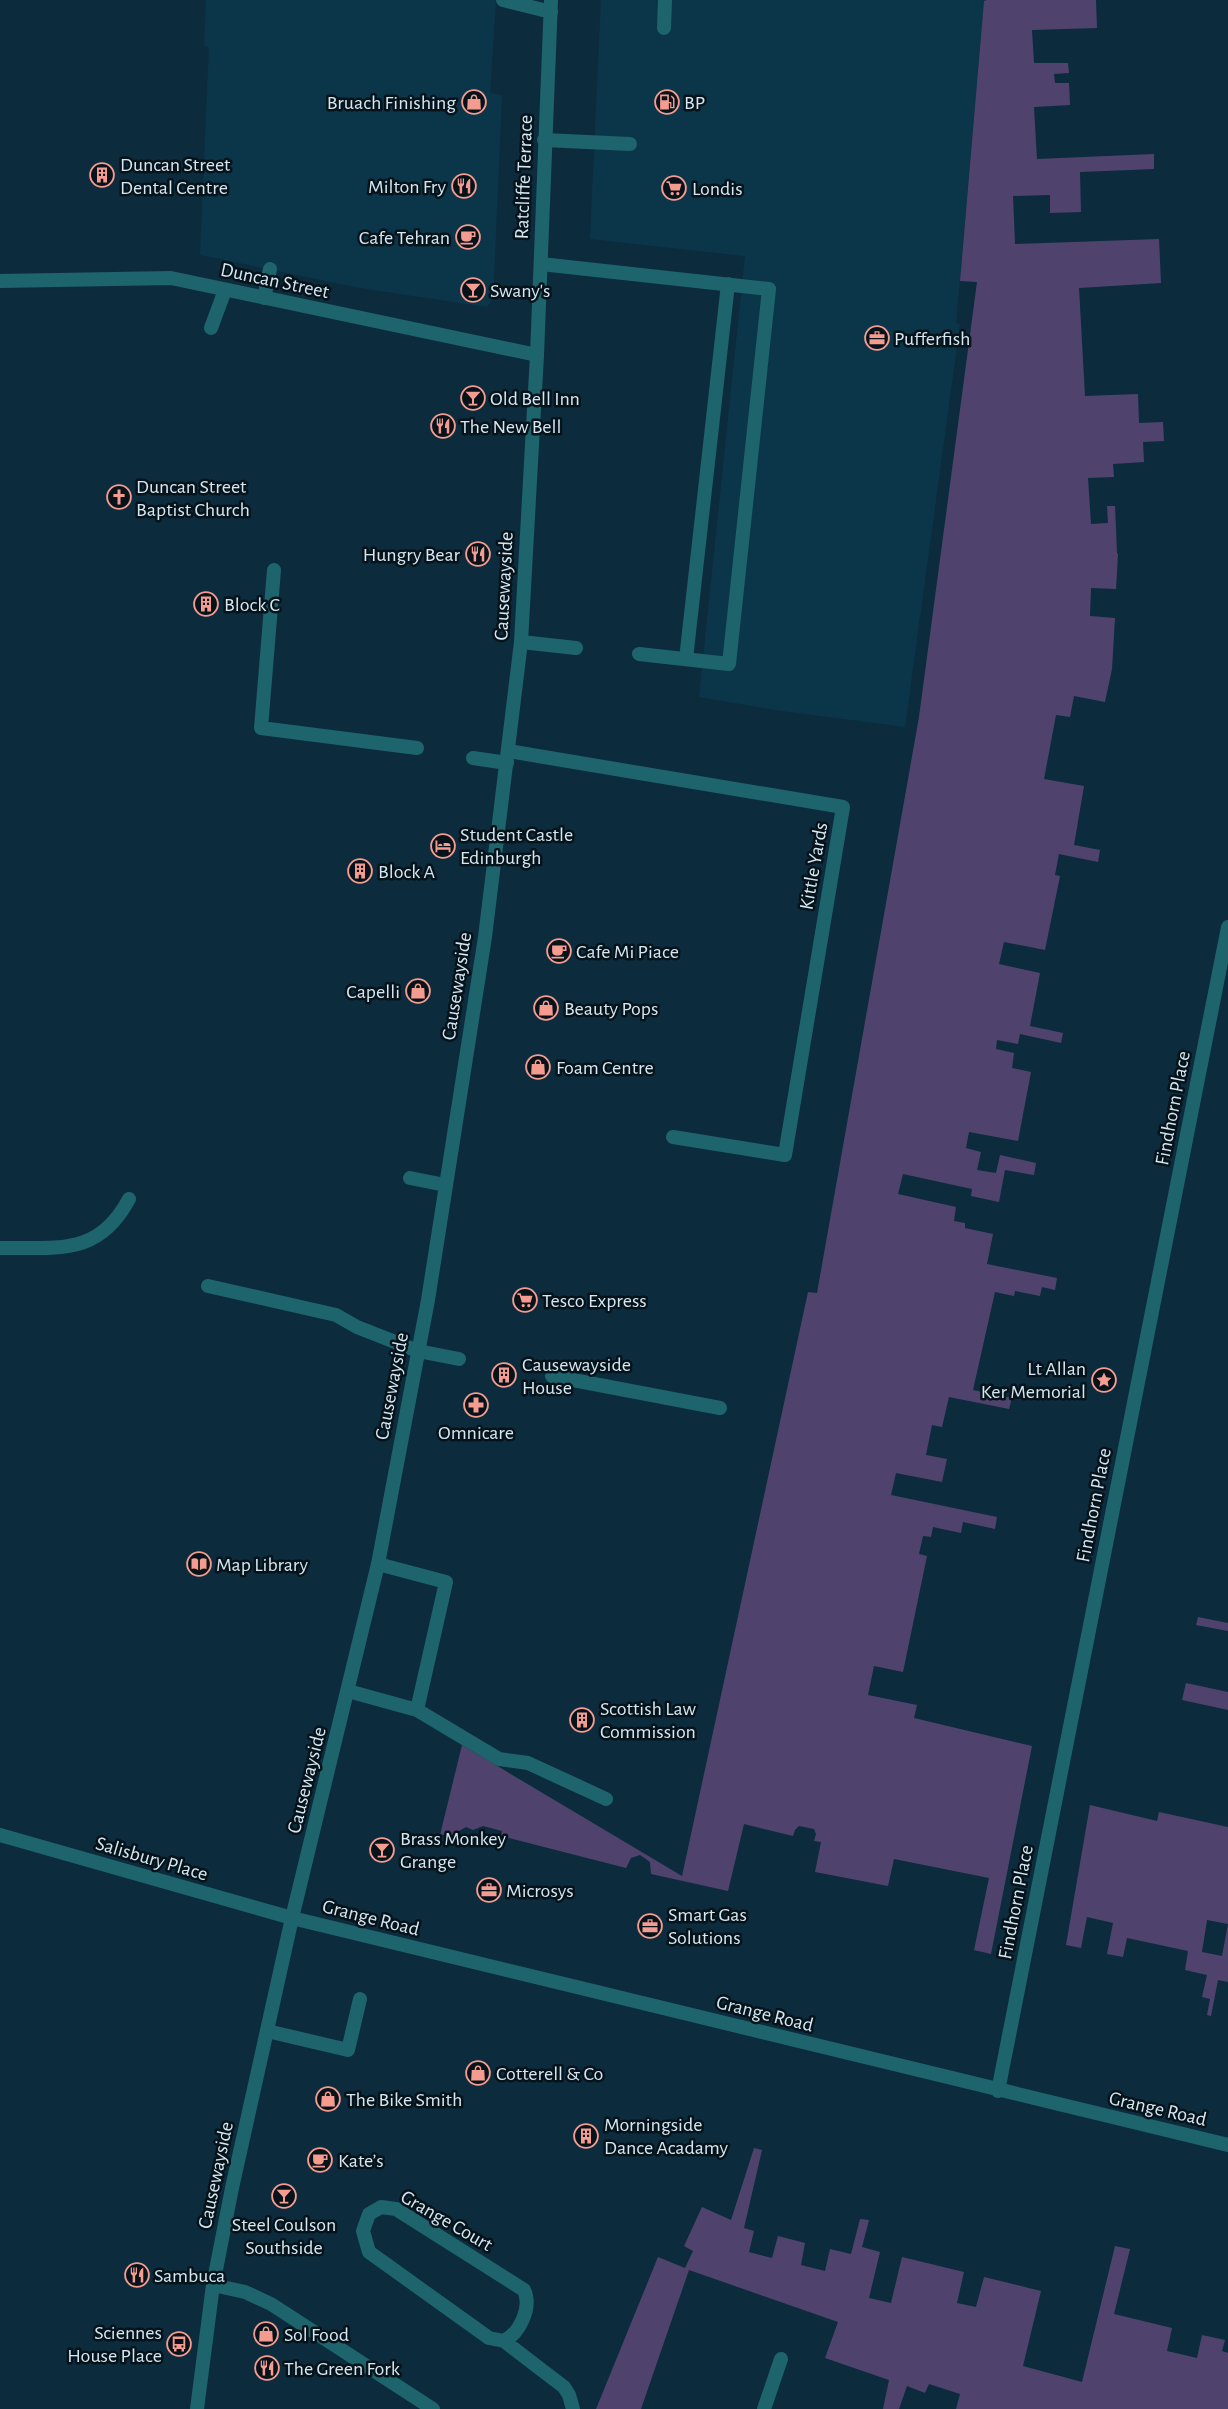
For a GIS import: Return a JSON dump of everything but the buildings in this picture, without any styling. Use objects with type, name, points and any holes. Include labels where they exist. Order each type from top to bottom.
[{"type":"street","points":[[503,0],[551,6]]},
{"type":"street","points":[[664,28],[665,0]]},
{"type":"street","name":"Ratcliffe Terrace","points":[[537,355],[544,140],[551,6]]},
{"type":"street","points":[[544,140],[630,144]]},
{"type":"street","points":[[540,264],[768,289],[729,664],[640,654]]},
{"type":"street","points":[[264,298],[270,269]]},
{"type":"street","name":"Duncan Street","points":[[0,281],[171,278],[537,355]]},
{"type":"street","points":[[686,660],[728,284]]},
{"type":"street","points":[[211,328],[225,290]]},
{"type":"street","name":"Causewayside","points":[[197,2409],[213,2284],[236,2170],[292,1918],[378,1564],[418,1351],[446,1185],[485,938],[521,642],[537,355]]},
{"type":"street","points":[[274,570],[261,728],[417,748]]},
{"type":"street","points":[[521,642],[576,648]]},
{"type":"street","points":[[473,758],[507,757]]},
{"type":"street","name":"Kittle Yards","points":[[507,757],[843,808],[785,1155],[673,1137]]},
{"type":"street","name":"Findhorn Place","points":[[998,2091],[1228,927]]},
{"type":"street","points":[[410,1178],[446,1185]]},
{"type":"street","points":[[0,1248],[72,1247],[84,1244],[113,1225],[130,1199]]},
{"type":"street","points":[[208,1286],[336,1315],[357,1327],[418,1351],[459,1359]]},
{"type":"street","points":[[552,1376],[720,1408]]},
{"type":"street","points":[[378,1564],[446,1582],[417,1710]]},
{"type":"street","points":[[348,1691],[417,1710],[499,1759],[528,1764],[606,1799]]},
{"type":"street","name":"Salisbury Place","points":[[0,1835],[292,1918]]},
{"type":"street","name":"Grange Road","points":[[292,1918],[1228,2146]]},
{"type":"street","points":[[267,2031],[348,2050],[360,1999]]},
{"type":"street","name":"Grange Court","points":[[504,2341],[511,2338],[527,2310],[527,2297],[524,2290],[396,2209],[381,2207],[369,2214],[363,2231],[369,2252],[489,2338],[504,2341],[564,2387],[569,2395],[573,2409]]},
{"type":"street","points":[[213,2284],[245,2292],[271,2304],[433,2409]]},
{"type":"street","points":[[764,2409],[781,2359]]},
{"type":"shaded area","points":[[206,0],[496,0],[490,93],[502,95],[493,299],[487,307],[360,288],[200,255],[209,47],[204,46]]},
{"type":"shaded area","points":[[601,0],[987,0],[984,1],[956,323],[960,324],[905,727],[775,710],[699,697],[745,256],[590,239]]},
{"type":"shaded area","points":[[1096,0],[1097,28],[1032,30],[1034,63],[1068,63],[1069,73],[1054,74],[1055,83],[1069,83],[1070,105],[1034,107],[1037,159],[1154,154],[1154,169],[1080,172],[1081,212],[1050,213],[1050,195],[1013,196],[1015,244],[1159,239],[1161,283],[1079,288],[1085,396],[1138,394],[1139,423],[1163,422],[1164,441],[1143,442],[1144,462],[1113,464],[1114,477],[1088,478],[1091,524],[1108,523],[1107,506],[1115,506],[1118,554],[1116,589],[1091,588],[1090,616],[1115,618],[1112,669],[1105,702],[1074,696],[1070,717],[1056,715],[1044,779],[1084,786],[1074,845],[1100,850],[1098,862],[1059,854],[1055,875],[1060,876],[1045,950],[1004,942],[999,964],[1040,973],[1030,1026],[1063,1033],[1061,1043],[1020,1034],[1018,1044],[997,1040],[996,1049],[1014,1053],[1012,1068],[1031,1072],[1018,1141],[969,1132],[966,1148],[981,1152],[977,1170],[996,1173],[1000,1155],[1036,1163],[1034,1175],[1005,1170],[999,1202],[971,1196],[972,1189],[903,1174],[898,1194],[956,1207],[954,1221],[965,1223],[965,1228],[993,1234],[987,1264],[1057,1278],[1055,1290],[1042,1287],[1040,1296],[1015,1291],[1014,1296],[995,1292],[973,1390],[1012,1398],[1009,1409],[949,1397],[942,1427],[932,1425],[926,1455],[947,1459],[942,1482],[896,1473],[891,1495],[997,1517],[995,1529],[963,1522],[961,1533],[933,1527],[931,1537],[923,1536],[919,1554],[927,1556],[903,1672],[874,1666],[868,1695],[917,1705],[914,1718],[1032,1746],[991,1954],[974,1950],[989,1878],[894,1859],[888,1886],[815,1872],[821,1842],[814,1841],[816,1834],[814,1829],[799,1826],[793,1836],[744,1824],[728,1891],[651,1874],[650,1862],[640,1855],[631,1858],[626,1868],[501,1836],[502,1831],[483,1826],[473,1830],[466,1827],[459,1831],[456,1838],[449,1834],[440,1835],[462,1745],[682,1876],[808,1292],[817,1293],[919,717],[977,282],[960,281],[984,1]]},
{"type":"shaded area","points":[[1198,1617],[1228,1623],[1228,1631],[1196,1625]]},
{"type":"shaded area","points":[[1186,1683],[1228,1692],[1228,1710],[1182,1700]]},
{"type":"shaded area","points":[[1090,1805],[1157,1821],[1159,1812],[1228,1827],[1228,1924],[1228,1982],[1218,1980],[1211,2016],[1207,2015],[1210,1999],[1202,1997],[1207,1975],[1185,1970],[1188,1951],[1127,1938],[1123,1957],[1107,1954],[1113,1923],[1087,1917],[1081,1948],[1066,1945]],"holes":[[[1207,1920],[1228,1924],[1222,1956],[1202,1952]]]},
{"type":"shaded area","points":[[754,2148],[762,2150],[744,2228],[754,2231],[749,2252],[772,2258],[778,2236],[805,2243],[801,2265],[825,2271],[830,2249],[851,2254],[860,2219],[869,2220],[862,2247],[880,2252],[869,2298],[891,2303],[902,2257],[964,2272],[957,2303],[976,2307],[984,2277],[1041,2291],[1023,2366],[1082,2382],[1115,2246],[1130,2249],[1114,2314],[1172,2328],[1167,2351],[1197,2358],[1202,2335],[1225,2340],[1222,2351],[1228,2353],[1228,2409],[956,2409],[960,2394],[929,2384],[925,2393],[907,2386],[899,2409],[883,2409],[889,2380],[825,2358],[838,2322],[689,2270],[641,2409],[596,2409],[658,2257],[685,2268],[693,2251],[684,2246],[702,2207],[731,2220]]},
{"type":"place","name":"Bruach Finishing","points":[[474,102]]},
{"type":"place","name":"BP","points":[[667,102]]},
{"type":"place","name":"Duncan Street Dental Centre","points":[[102,175]]},
{"type":"place","name":"Milton Fry","points":[[464,186]]},
{"type":"place","name":"Londis","points":[[674,188]]},
{"type":"place","name":"Cafe Tehran","points":[[468,237]]},
{"type":"place","name":"Swany's","points":[[473,290]]},
{"type":"place","name":"Pufferfish","points":[[877,338]]},
{"type":"place","name":"Old Bell Inn","points":[[473,398]]},
{"type":"place","name":"The New Bell","points":[[443,426]]},
{"type":"place","name":"Duncan Street Baptist Church","points":[[119,497]]},
{"type":"place","name":"Hungry Bear","points":[[478,554]]},
{"type":"place","name":"Block C","points":[[206,604]]},
{"type":"place","name":"Student Castle Edinburgh","points":[[443,846]]},
{"type":"place","name":"Block A","points":[[360,871]]},
{"type":"place","name":"Cafe Mi Piace","points":[[559,951]]},
{"type":"place","name":"Capelli","points":[[418,991]]},
{"type":"place","name":"Beauty Pops","points":[[546,1008]]},
{"type":"place","name":"Foam Centre","points":[[538,1067]]},
{"type":"place","name":"Tesco Express","points":[[525,1300]]},
{"type":"place","name":"Causewayside House","points":[[504,1375]]},
{"type":"place","name":"Lt Allan Ker Memorial","points":[[1104,1380]]},
{"type":"place","name":"Omnicare","points":[[476,1405]]},
{"type":"place","name":"Map Library","points":[[199,1564]]},
{"type":"place","name":"Scottish Law Commission","points":[[582,1720]]},
{"type":"place","name":"Brass Monkey Grange","points":[[382,1850]]},
{"type":"place","name":"Microsys","points":[[489,1890]]},
{"type":"place","name":"Smart Gas Solutions","points":[[650,1926]]},
{"type":"place","name":"Cotterell & Co","points":[[478,2073]]},
{"type":"place","name":"The Bike Smith","points":[[328,2099]]},
{"type":"place","name":"Morningside Dance Acadamy","points":[[586,2136]]},
{"type":"place","name":"Kate’s","points":[[320,2160]]},
{"type":"place","name":"Steel Coulson Southside","points":[[284,2196]]},
{"type":"place","name":"Sambuca","points":[[137,2275]]},
{"type":"place","name":"Sol Food","points":[[266,2334]]},
{"type":"place","name":"Sciennes House Place","points":[[179,2344]]},
{"type":"place","name":"The Green Fork","points":[[267,2368]]}]
